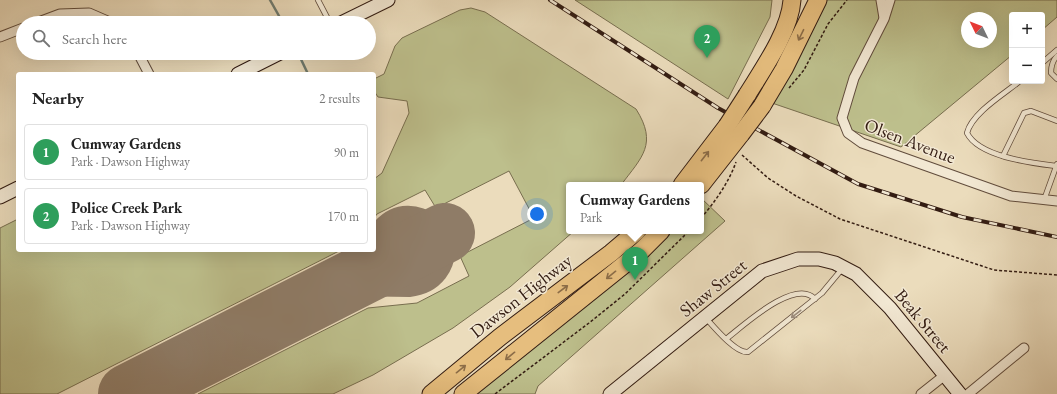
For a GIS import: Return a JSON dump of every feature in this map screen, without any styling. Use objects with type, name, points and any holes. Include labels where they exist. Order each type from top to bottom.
[{"type":"highway","points":[[685,182],[737,136],[747,95],[776,47],[792,10],[792,0]]},
{"type":"highway","points":[[703,182],[737,136],[762,106],[784,69],[818,0]]},
{"type":"highway","name":"Dawson Highway","points":[[431,394],[500,337],[611,253],[633,234]]},
{"type":"highway","points":[[463,394],[641,251],[658,234]]},
{"type":"street","points":[[355,16],[388,0]]},
{"type":"street","points":[[881,0],[884,19]]},
{"type":"street","name":"Olsen Avenue","points":[[890,0],[891,2],[884,19],[854,78],[842,118],[848,133],[862,143],[1010,196],[1057,201]]},
{"type":"street","points":[[55,16],[60,14],[89,13],[96,16]]},
{"type":"street","points":[[0,37],[16,31]]},
{"type":"street","points":[[142,60],[148,72]]},
{"type":"street","points":[[242,72],[266,60]]},
{"type":"street","points":[[0,197],[16,189]]},
{"type":"street","name":"Shaw Street","points":[[610,394],[762,271],[798,258],[819,259],[835,263],[856,274]]},
{"type":"street","name":"Beak Street","points":[[856,274],[890,308],[960,394]]},
{"type":"street","points":[[968,394],[1024,348]]},
{"type":"street","points":[[921,394],[945,375]]},
{"type":"lane","points":[[318,0],[326,16]]},
{"type":"lane","points":[[1045,60],[1057,50]]},
{"type":"lane","points":[[1057,56],[1052,62],[1051,73],[1057,79]]},
{"type":"lane","points":[[1016,84],[977,115],[971,123],[967,133],[974,142],[1003,156],[1019,161],[1056,164],[1044,200]]},
{"type":"lane","points":[[1003,156],[1024,112],[1032,111],[1057,121]]},
{"type":"lane","points":[[705,317],[726,340],[743,352],[748,352],[822,293],[843,268]]},
{"type":"lane","points":[[726,340],[763,310],[781,299],[805,293],[812,295],[815,299]]},
{"type":"path","points":[[784,91],[804,70],[828,24],[847,0]]},
{"type":"path","points":[[737,136],[742,156],[768,178],[796,196],[840,219],[994,270],[1057,275]]},
{"type":"path","points":[[704,214],[726,183],[737,160]]},
{"type":"path","points":[[495,394],[625,294],[686,234]]},
{"type":"green space","points":[[575,0],[772,0],[770,17],[728,99]]},
{"type":"green space","points":[[824,0],[1057,0],[1057,17],[1045,27],[1045,12],[1009,12],[1009,57],[901,147],[769,102]]},
{"type":"green space","points":[[471,8],[485,12],[636,109],[643,121],[646,132],[645,150],[641,158],[623,182],[566,182],[566,234],[571,234],[510,287],[453,328],[373,375],[333,394],[198,394],[368,308],[417,303],[469,276],[460,256],[534,218],[509,171],[436,208],[425,190],[376,215],[376,178],[382,173],[409,113],[407,101],[378,97],[376,94],[376,78],[384,74],[395,46],[402,38],[460,10]]},
{"type":"green space","points":[[704,201],[725,221],[538,386],[535,394],[473,394],[663,234],[704,234]]},
{"type":"green space","points":[[16,220],[16,252],[337,252],[57,394],[0,394],[0,228]]},
{"type":"waterway","points":[[270,0],[279,16]]},
{"type":"waterway","points":[[301,60],[307,72]]},
{"type":"taxiway","points":[[345,284],[416,284],[424,281],[433,274],[442,258],[442,246],[438,235],[430,226],[419,220],[407,218],[395,221],[384,229],[379,235],[376,243]]},
{"type":"taxiway","points":[[303,305],[355,277],[364,269],[372,252]]},
{"type":"runway","points":[[128,394],[445,233]]},
{"type":"railway","points":[[550,0],[718,108],[858,184],[962,217],[1057,237]]},
{"type":"place","name":"Police Creek Park","points":[[707,58]]},
{"type":"place","name":"Cumway Gardens","points":[[635,280]]}]
